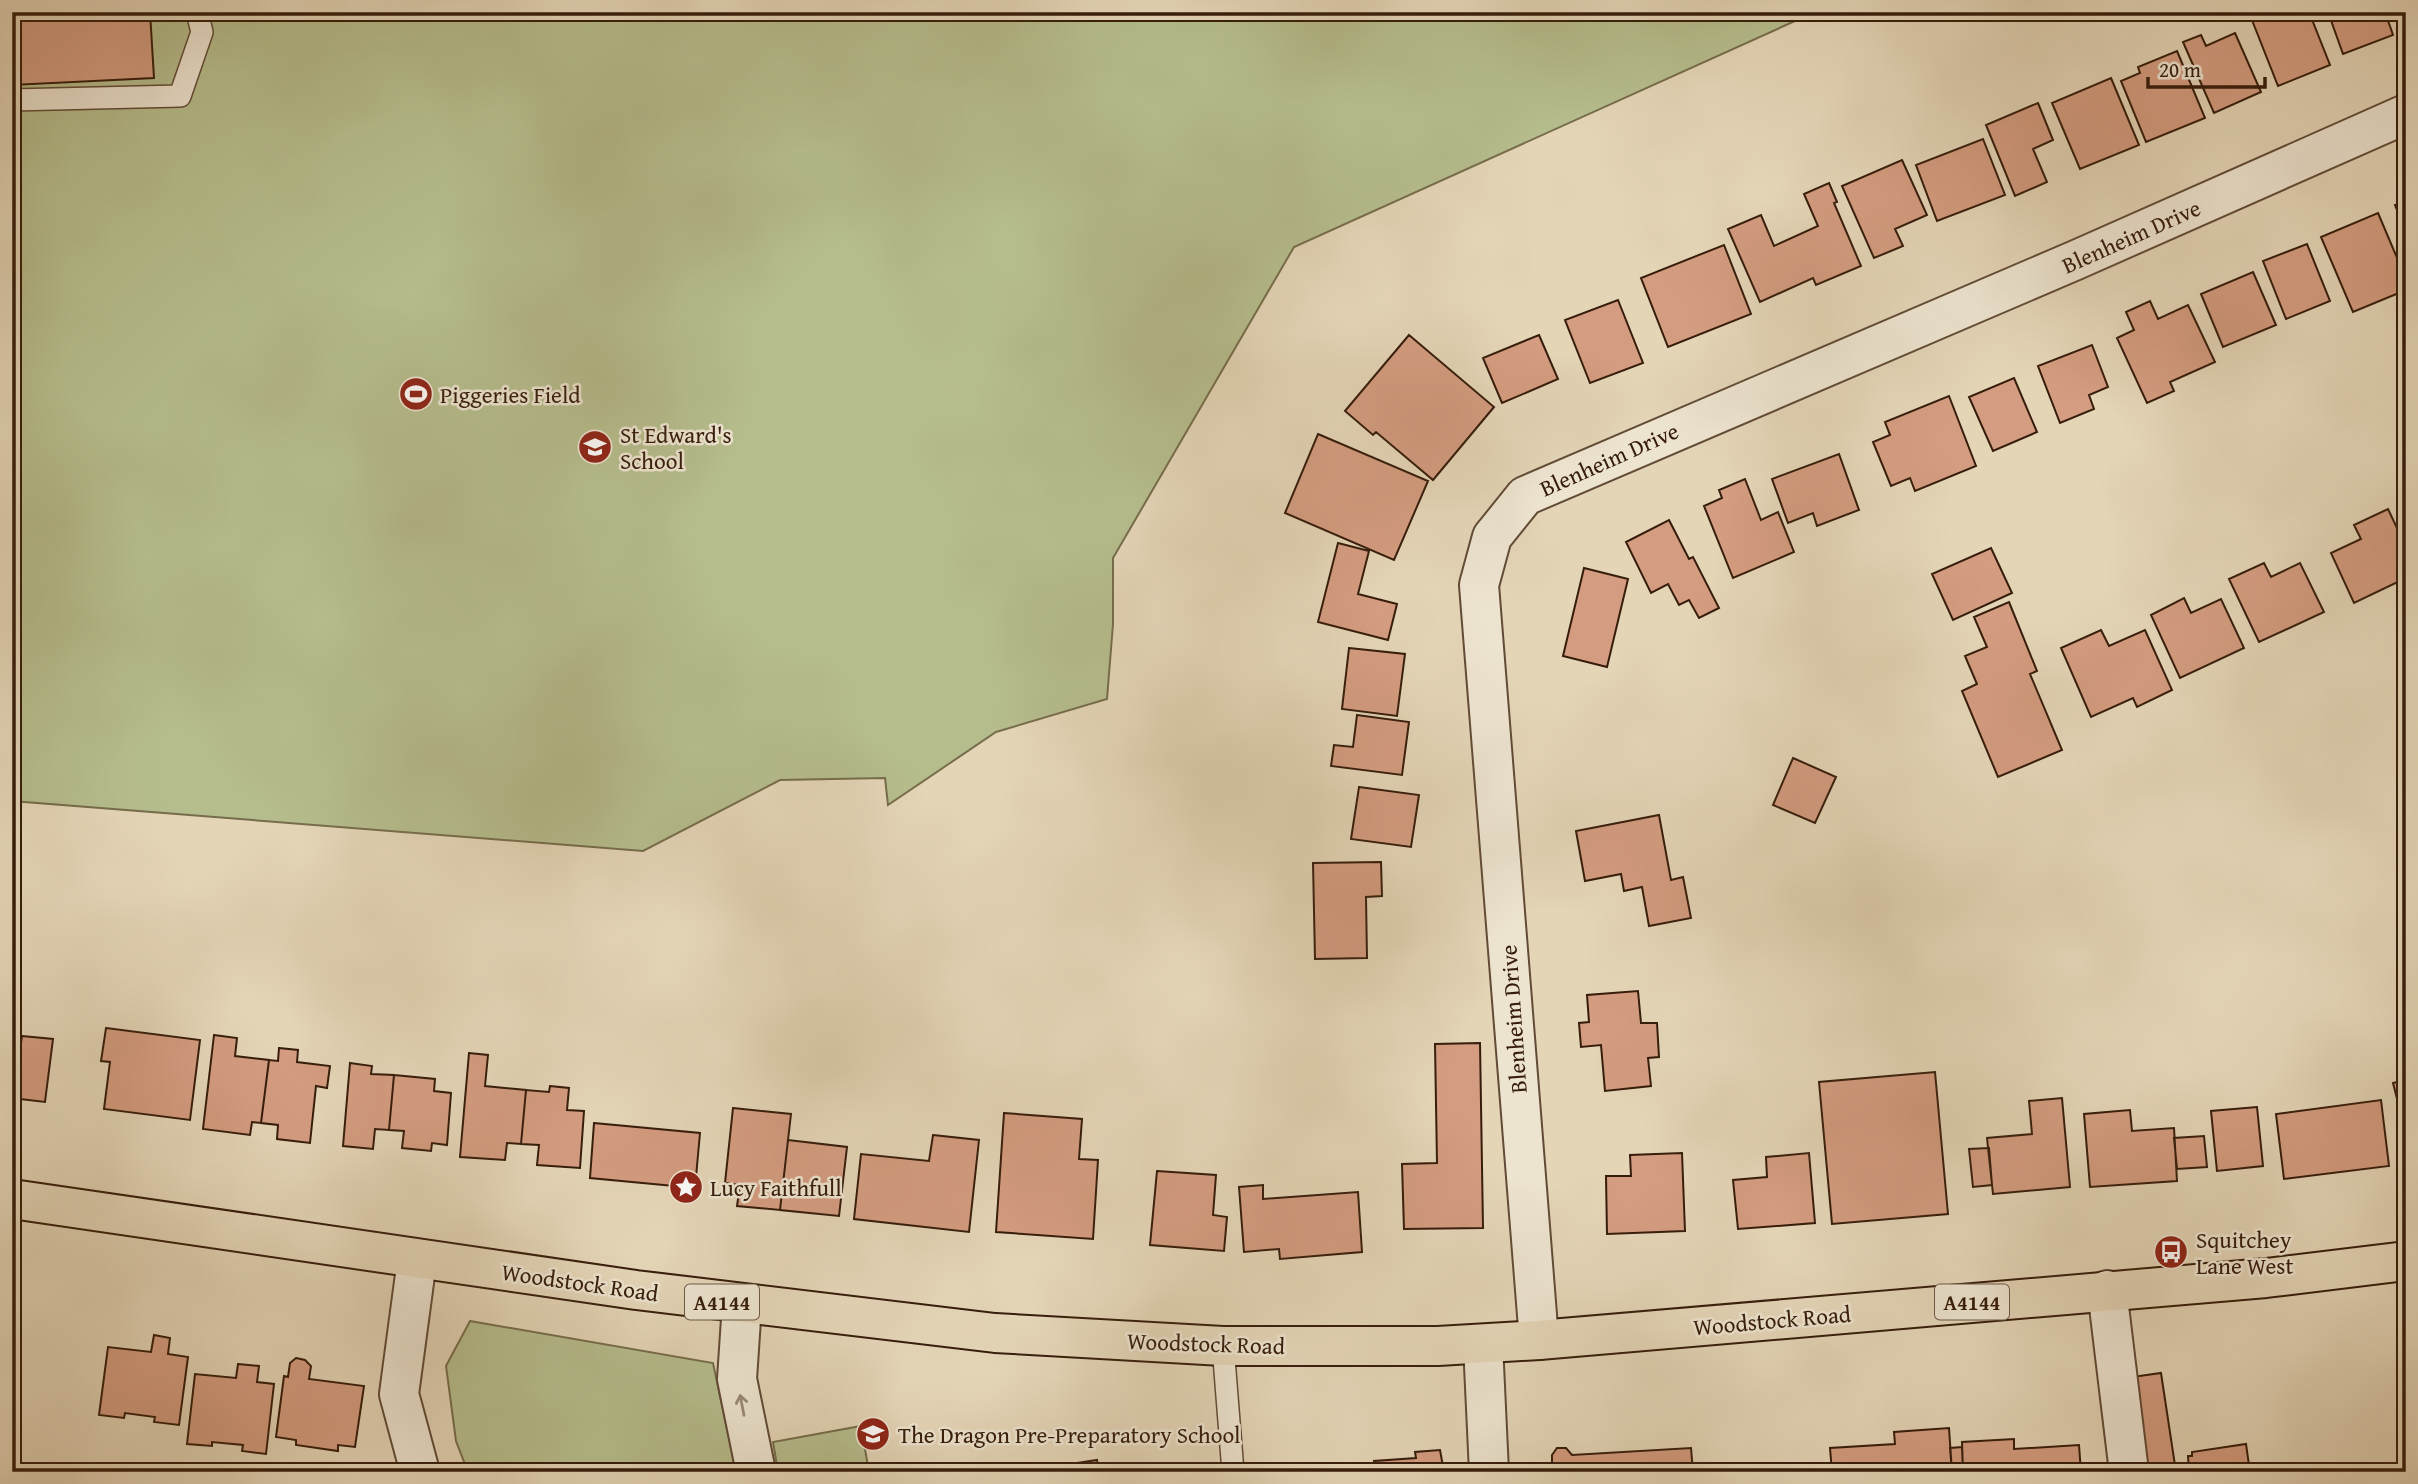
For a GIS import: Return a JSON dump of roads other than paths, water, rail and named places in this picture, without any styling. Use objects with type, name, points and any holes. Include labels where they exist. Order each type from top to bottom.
[{"type":"main road","name":"Woodstock Road","points":[[12,1199],[417,1260],[742,1304],[995,1333],[1223,1346],[1483,1344],[2266,1278],[2406,1262]]},
{"type":"street","name":"Blenheim Drive","points":[[1539,1340],[1479,585],[1492,537],[1525,496],[2076,260],[2406,114]]},
{"type":"street","points":[[417,1260],[399,1394],[420,1472]]},
{"type":"street","points":[[2107,1290],[2129,1472]]},
{"type":"street","points":[[742,1304],[737,1379],[756,1472]]},
{"type":"street","points":[[1483,1344],[1489,1472]]},
{"type":"lane","points":[[12,100],[180,96],[202,32],[197,12]]},
{"type":"lane","points":[[1223,1346],[1233,1472]]},
{"type":"place","name":"Piggeries Field","points":[[416,394]]},
{"type":"place","name":"St Edward's School","points":[[595,447]]},
{"type":"place","name":"Lucy Faithfull","points":[[686,1187]]},
{"type":"place","name":"Squitchey Lane West","points":[[2171,1252]]},
{"type":"place","name":"The Dragon Pre-Preparatory School","points":[[873,1434]]}]
